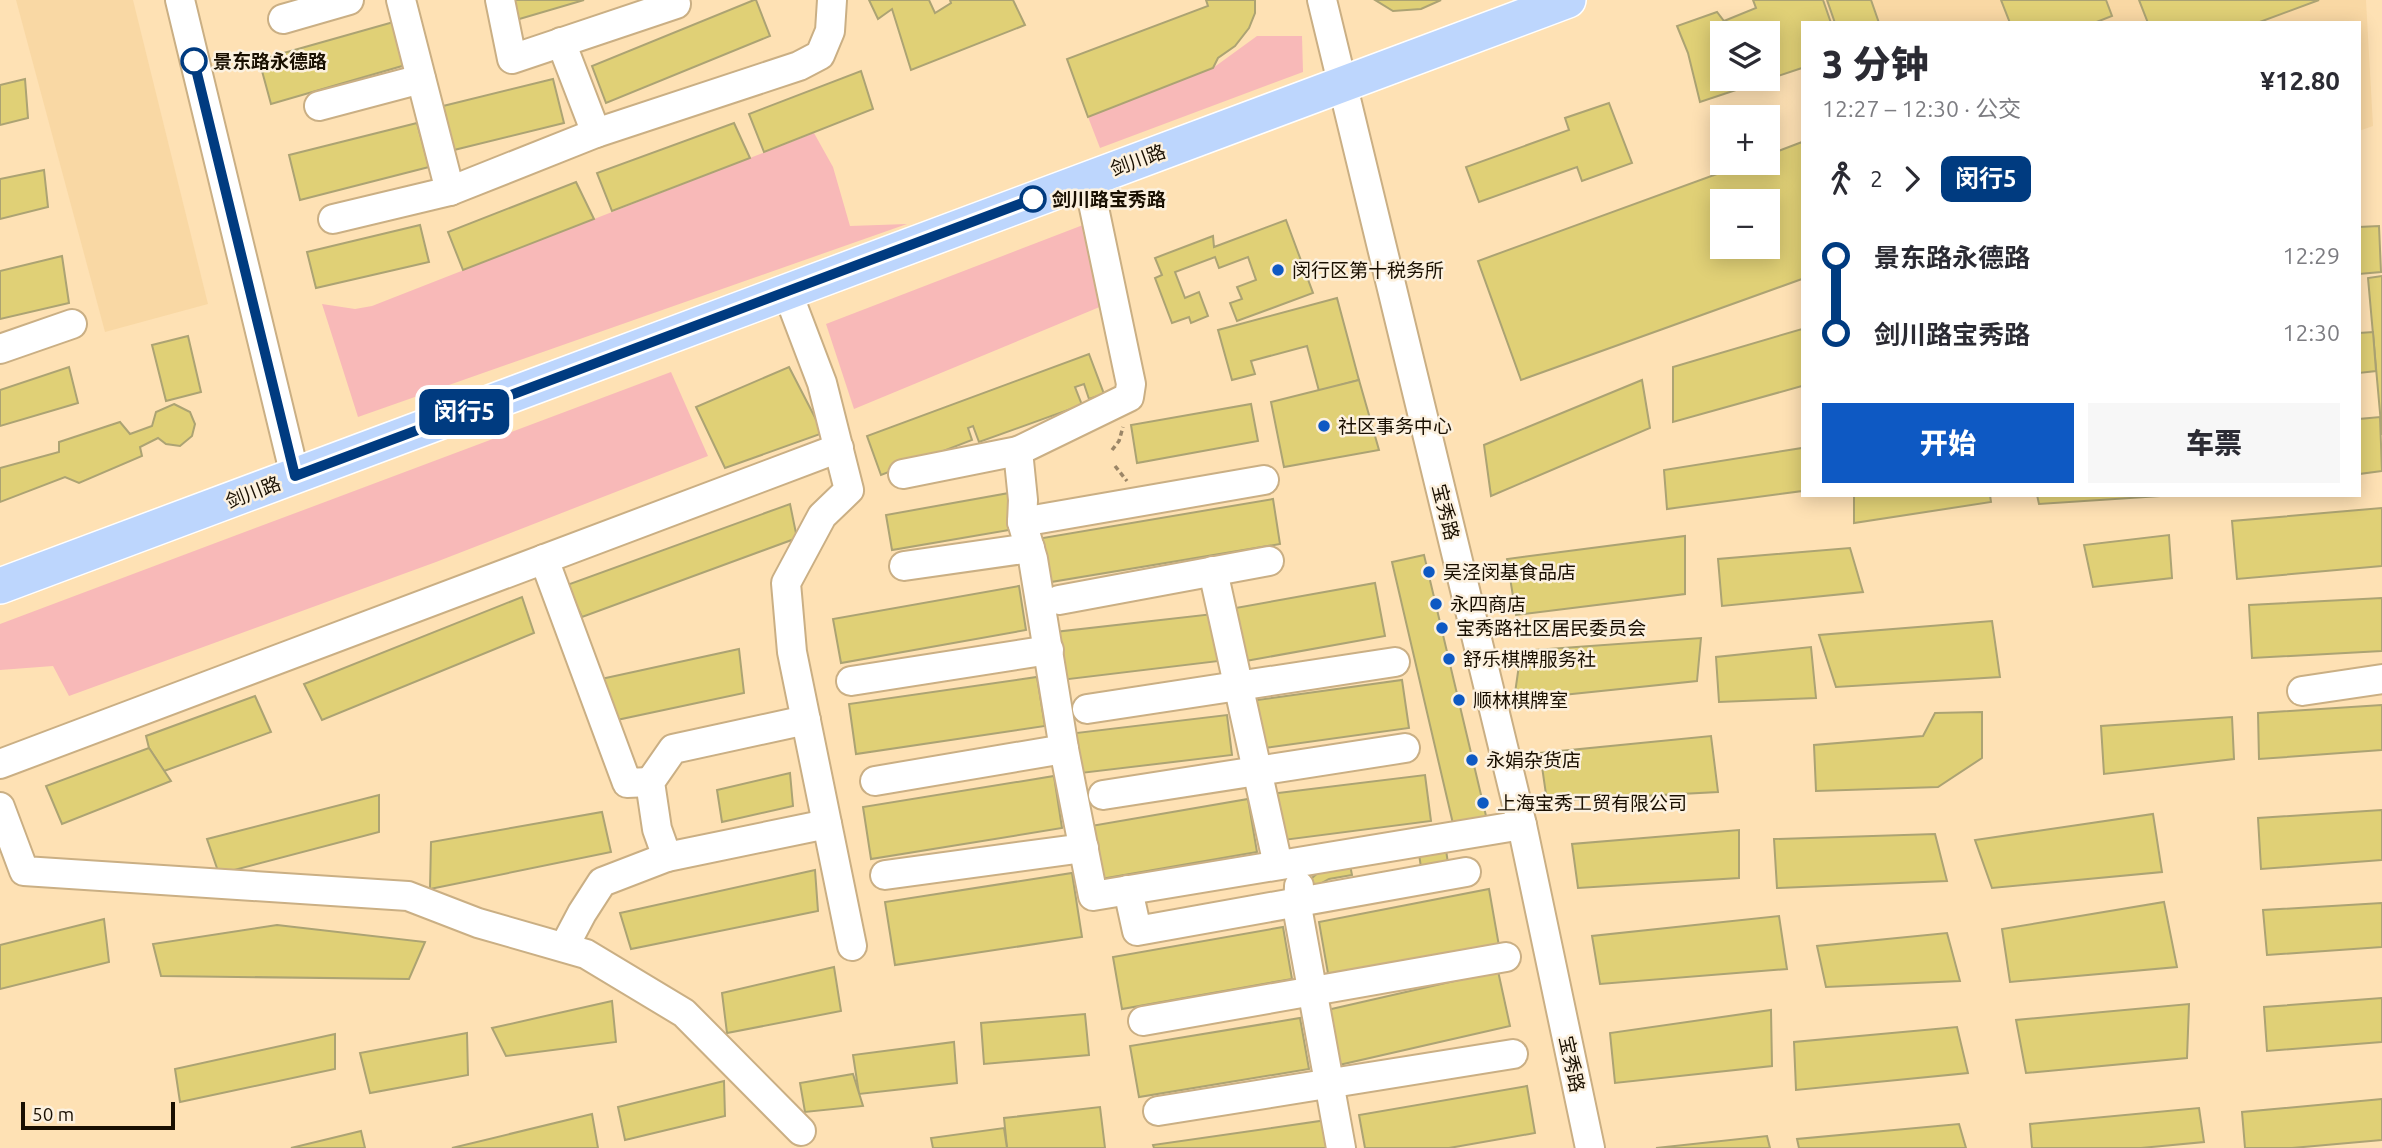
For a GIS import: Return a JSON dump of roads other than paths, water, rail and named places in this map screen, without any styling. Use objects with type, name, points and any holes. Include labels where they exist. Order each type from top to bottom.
[{"type":"main road","name":"剑川路","points":[[0,586],[1567,0]]},
{"type":"street","points":[[180,0],[295,476]]},
{"type":"street","points":[[283,19],[349,0]]},
{"type":"street","points":[[401,0],[450,191]]},
{"type":"street","points":[[500,0],[512,59],[676,4]]},
{"type":"street","points":[[333,219],[450,191],[596,133],[799,66],[820,55],[830,31],[832,0]]},
{"type":"street","name":"宝秀路","points":[[1322,0],[1522,825],[1590,1148]]},
{"type":"street","points":[[561,42],[596,133]]},
{"type":"street","points":[[319,106],[421,79]]},
{"type":"street","points":[[903,474],[1018,451],[1129,397],[1131,384],[1088,179]]},
{"type":"street","points":[[787,292],[822,383],[849,490],[822,516],[786,583],[792,652],[852,946]]},
{"type":"street","points":[[0,349],[72,324]]},
{"type":"street","points":[[0,764],[839,448]]},
{"type":"street","points":[[1018,451],[1026,535],[1093,896],[1522,825]]},
{"type":"street","points":[[904,566],[1264,480]]},
{"type":"street","points":[[544,559],[627,783],[650,782]]},
{"type":"street","points":[[1059,600],[1269,561]]},
{"type":"street","points":[[1213,571],[1259,772],[1287,864],[1300,895],[1298,912],[1341,1148]]},
{"type":"street","points":[[851,681],[1049,650]]},
{"type":"street","points":[[1087,709],[1395,662]]},
{"type":"street","points":[[2302,691],[2382,679]]},
{"type":"street","points":[[667,857],[657,830],[650,782],[673,749],[806,720]]},
{"type":"street","points":[[1103,796],[1405,748]]},
{"type":"street","points":[[875,780],[1064,749]]},
{"type":"street","points":[[0,807],[9,860],[24,871],[408,896],[478,923],[586,954],[684,1013],[801,1131]]},
{"type":"street","points":[[564,947],[582,913],[603,883],[667,857],[827,824]]},
{"type":"street","points":[[885,875],[1084,848]]},
{"type":"street","points":[[1128,890],[1137,931],[1466,872]]},
{"type":"street","points":[[1143,1021],[1506,957]]},
{"type":"street","points":[[1158,1111],[1513,1054]]},
{"type":"place","name":"景东路永德路","points":[[194,61]]},
{"type":"place","name":"剑川路宝秀路","points":[[1033,199]]},
{"type":"place","name":"闵行区第十税务所","points":[[1278,270]]},
{"type":"place","name":"社区事务中心","points":[[1324,426]]},
{"type":"place","name":"吴泾闵基食品店","points":[[1429,572]]},
{"type":"place","name":"永四商店","points":[[1436,604]]},
{"type":"place","name":"宝秀路社区居民委员会","points":[[1442,628]]},
{"type":"place","name":"舒乐棋牌服务社","points":[[1449,659]]},
{"type":"place","name":"顺林棋牌室","points":[[1459,700]]},
{"type":"place","name":"永娟杂货店","points":[[1472,760]]},
{"type":"place","name":"上海宝秀工贸有限公司","points":[[1483,803]]}]
